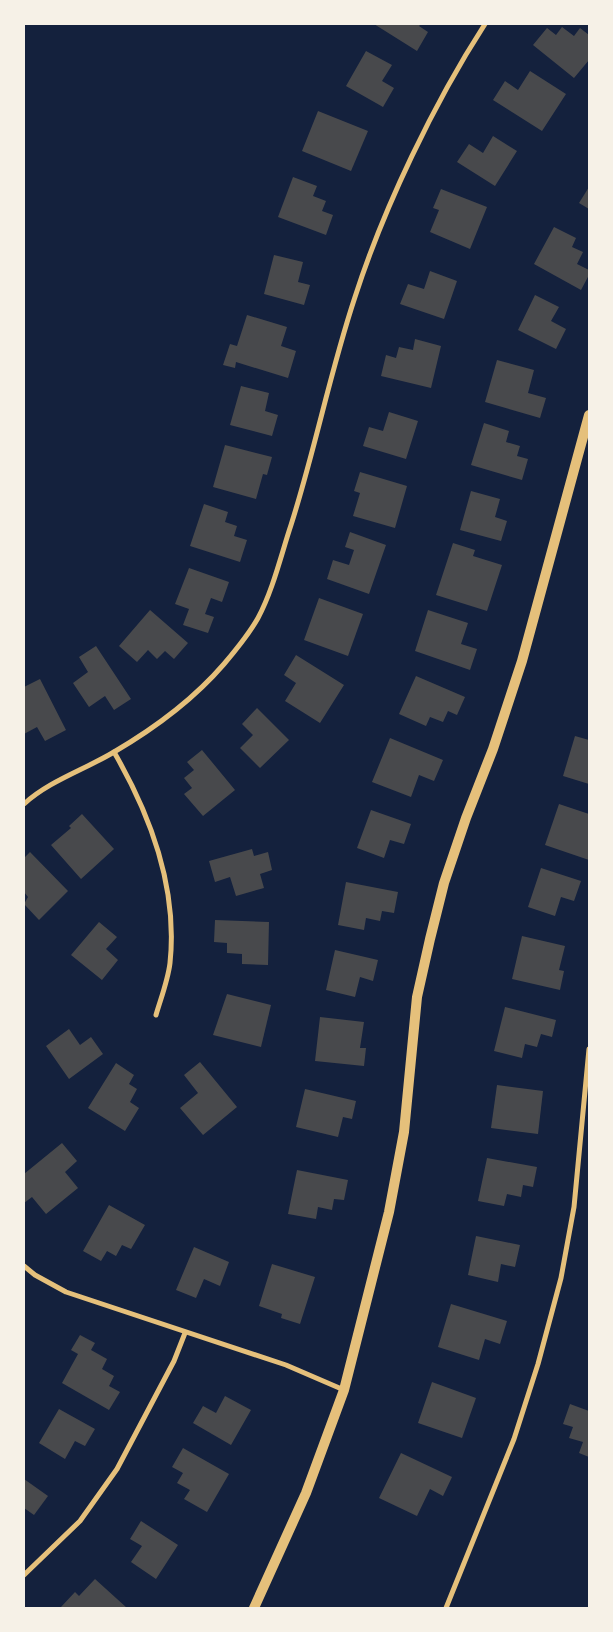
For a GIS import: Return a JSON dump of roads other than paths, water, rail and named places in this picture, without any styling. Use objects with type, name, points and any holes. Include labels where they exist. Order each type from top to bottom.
[{"type":"main road","points":[[254,1608],[306,1494],[344,1390],[392,1194],[404,1132],[417,997],[434,921],[460,836],[493,749],[522,661],[589,415]]},
{"type":"street","points":[[24,804],[36,793],[114,752],[186,704],[224,663],[258,619],[308,471],[355,297],[385,218],[420,141],[466,52],[484,24]]},
{"type":"street","points":[[114,752],[136,791],[166,874],[172,919],[170,964],[156,1015]]},
{"type":"street","points":[[446,1608],[514,1439],[538,1364],[562,1278],[574,1206],[589,1049]]},
{"type":"street","points":[[24,1266],[34,1274],[66,1292],[286,1365],[344,1390]]},
{"type":"street","points":[[24,1575],[80,1521],[117,1469],[174,1362],[185,1333]]}]
